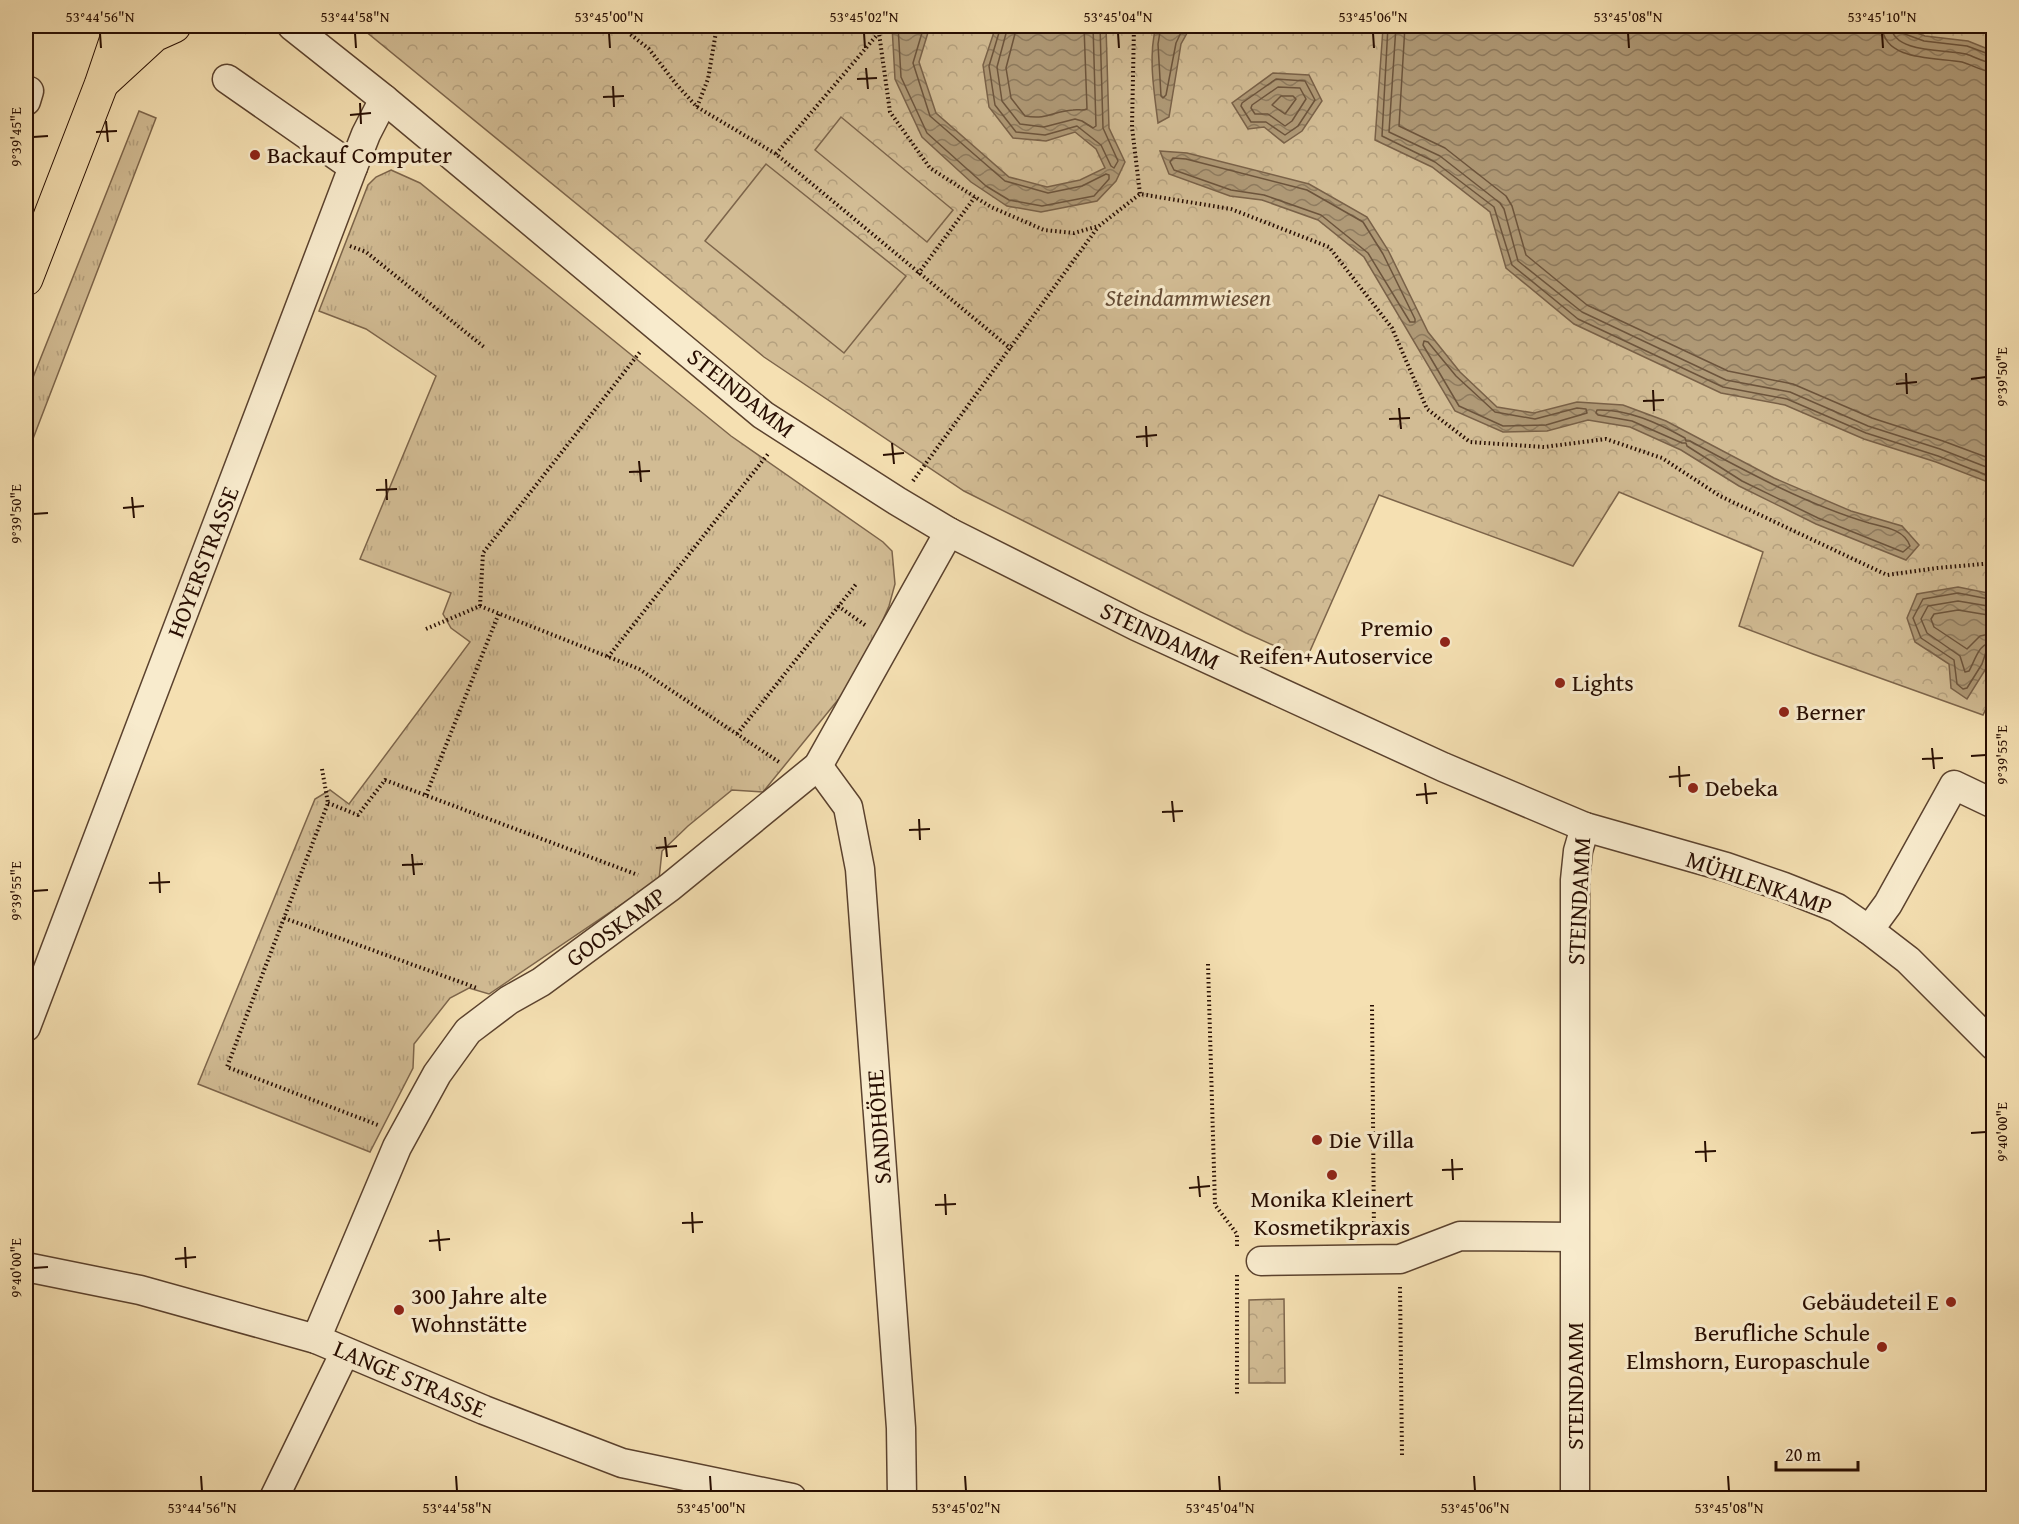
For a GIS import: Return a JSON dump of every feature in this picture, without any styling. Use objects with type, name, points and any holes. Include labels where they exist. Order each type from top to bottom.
[{"type":"main road","points":[[26,279],[121,26]]},
{"type":"main road","points":[[100,85],[154,35],[174,26]]},
{"type":"street","name":"STEINDAMM","points":[[292,26],[384,99],[763,416],[897,501],[949,532],[1147,631],[1443,767],[1585,827],[1578,851],[1575,880],[1575,1498]]},
{"type":"street","points":[[226,79],[353,167]]},
{"type":"street","name":"HOYERSTRASSE","points":[[26,1027],[353,167],[366,134],[384,99]]},
{"type":"street","name":"GOOSKAMP","points":[[316,1339],[404,1135],[437,1074],[468,1031],[509,1000],[541,982],[670,887],[811,772],[949,532]]},
{"type":"street","name":"SANDHÖHE","points":[[811,772],[849,807],[860,869],[901,1428],[902,1498]]},
{"type":"street","points":[[1869,930],[1888,904],[1954,785],[1994,804]]},
{"type":"street","name":"MÜHLENKAMP","points":[[1585,827],[1726,867],[1837,908],[1908,960],[1994,1046]]},
{"type":"street","points":[[1245,1261],[1387,1259],[1460,1236],[1574,1237]]},
{"type":"street","name":"LANGE STRASSE","points":[[26,1267],[140,1290],[316,1339],[484,1410],[622,1463],[792,1498]]},
{"type":"street","points":[[274,1498],[345,1352]]},
{"type":"path","points":[[244,33],[250,26]]},
{"type":"path","points":[[620,26],[649,49],[697,107],[776,154],[1011,349]]},
{"type":"path","points":[[697,107],[708,79],[717,26]]},
{"type":"path","points":[[878,26],[877,34],[890,112],[930,168],[991,207],[1044,230],[1074,233],[1099,226]]},
{"type":"path","points":[[1134,26],[1132,127],[1140,194]]},
{"type":"path","points":[[776,154],[877,34]]},
{"type":"path","points":[[918,475],[1099,226],[1140,194],[1230,209],[1329,247],[1392,328],[1427,409],[1470,442],[1544,447],[1606,439],[1662,458],[1720,496],[1887,575],[1994,563]]},
{"type":"path","points":[[918,274],[975,197]]},
{"type":"path","points":[[327,237],[366,252],[484,346]]},
{"type":"path","points":[[480,606],[483,553],[640,352]]},
{"type":"path","points":[[608,657],[768,454]]},
{"type":"path","points":[[737,734],[857,583]]},
{"type":"path","points":[[426,629],[480,606],[499,613],[639,669],[737,734],[811,772]]},
{"type":"path","points":[[426,795],[499,613]]},
{"type":"path","points":[[322,769],[328,803],[227,1067],[404,1135]]},
{"type":"path","points":[[328,803],[358,815],[385,780],[670,887]]},
{"type":"path","points":[[284,918],[509,1000]]},
{"type":"path","points":[[1208,964],[1215,1205],[1237,1234],[1245,1261],[1237,1396]]},
{"type":"path","points":[[1372,1005],[1387,1259],[1402,1455]]},
{"type":"green space","name":"Steindammwiesen","points":[[359,26],[1993,26],[1993,693],[1983,715],[1739,626],[1763,552],[1619,492],[1573,566],[1379,495],[1306,660],[1246,633],[964,491],[764,357]]},
{"type":"green space","points":[[139,111],[156,118],[26,457],[26,395]]},
{"type":"green space","points":[[841,117],[953,210],[927,242],[815,150]]},
{"type":"green space","points":[[766,164],[906,276],[844,353],[705,241]]},
{"type":"green space","points":[[391,170],[420,183],[731,436],[883,542],[892,551],[895,584],[889,606],[859,674],[763,792],[732,790],[662,851],[659,879],[489,994],[469,988],[450,998],[414,1044],[413,1068],[370,1152],[198,1084],[315,799],[330,790],[349,804],[470,642],[451,628],[443,614],[451,593],[360,559],[436,376],[366,329],[319,311],[368,185],[376,177]]},
{"type":"green space","points":[[1284,1299],[1285,1383],[1249,1383],[1249,1300]]},
{"type":"water","points":[[892,26],[930,26],[919,62],[936,113],[1009,177],[1047,187],[1080,180],[1105,168],[1096,149],[1075,132],[1046,141],[1013,138],[989,107],[983,65],[996,26],[1106,26],[1109,128],[1125,162],[1116,181],[1097,201],[1041,212],[1007,206],[971,182],[922,137],[895,79]]},
{"type":"water","points":[[1156,26],[1191,26],[1181,44],[1169,117],[1158,123],[1152,62]]},
{"type":"water","points":[[1381,26],[1898,26],[1925,36],[1968,41],[1993,51],[1993,484],[1936,462],[1864,439],[1785,405],[1721,393],[1574,324],[1506,268],[1490,212],[1432,167],[1375,140],[1383,28]]},
{"type":"water","points":[[1273,73],[1309,75],[1322,101],[1302,131],[1284,143],[1264,127],[1248,129],[1232,103]]},
{"type":"water","points":[[1160,151],[1187,153],[1309,184],[1367,217],[1388,250],[1428,332],[1460,372],[1497,407],[1534,413],[1577,402],[1623,405],[1666,421],[1774,478],[1851,511],[1902,526],[1919,545],[1906,560],[1816,524],[1739,486],[1681,450],[1630,427],[1588,420],[1547,431],[1503,432],[1455,411],[1364,257],[1318,220],[1262,200],[1230,196],[1169,174]]},
{"type":"water","points":[[1958,587],[1993,594],[1993,648],[1987,667],[1967,699],[1951,688],[1949,664],[1915,642],[1907,618],[1917,594]]},
{"type":"place","name":"Backauf Computer","points":[[255,155]]},
{"type":"place","name":"Premio Reifen+Autoservice","points":[[1445,642]]},
{"type":"place","name":"Lights","points":[[1560,683]]},
{"type":"place","name":"Berner","points":[[1784,712]]},
{"type":"place","name":"Debeka","points":[[1693,788]]},
{"type":"place","name":"Die Villa","points":[[1317,1140]]},
{"type":"place","name":"Monika Kleinert Kosmetikpraxis","points":[[1332,1175]]},
{"type":"place","name":"Gebäudeteil E","points":[[1951,1302]]},
{"type":"place","name":"300 Jahre alte Wohnstätte","points":[[399,1310]]},
{"type":"place","name":"Berufliche Schule Elmshorn, Europaschule","points":[[1882,1347]]}]
